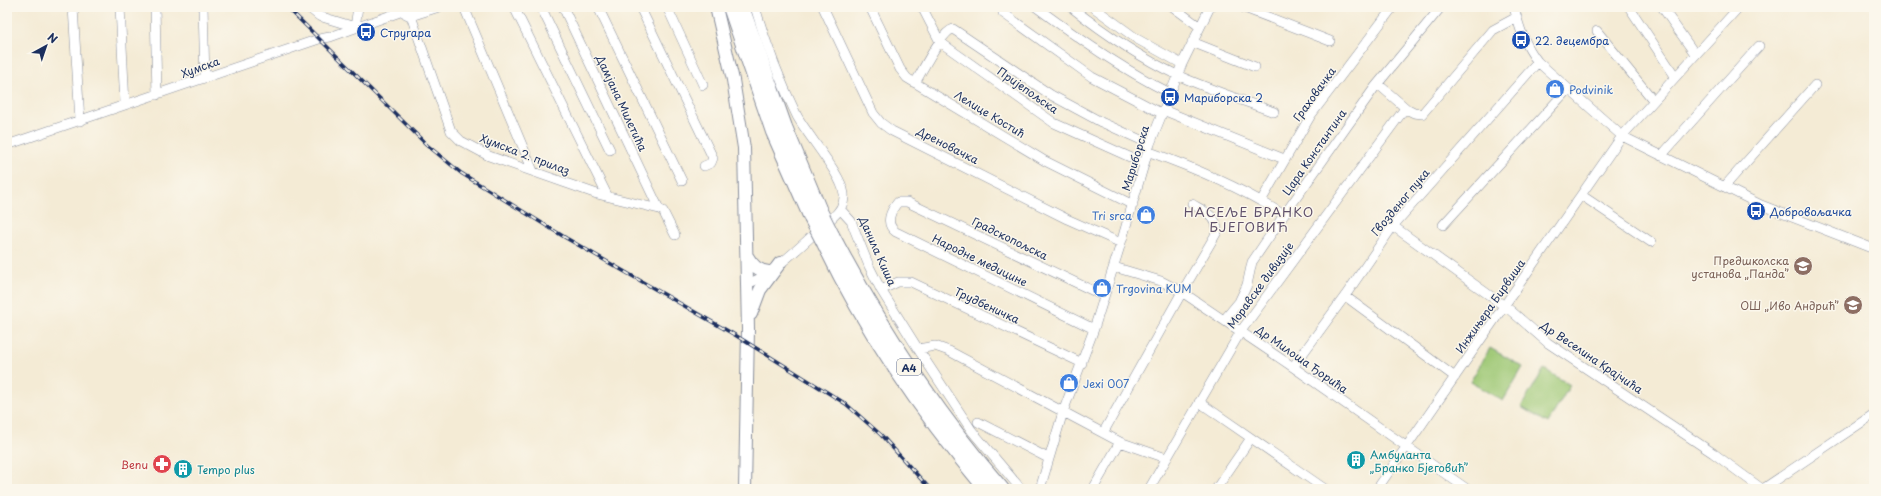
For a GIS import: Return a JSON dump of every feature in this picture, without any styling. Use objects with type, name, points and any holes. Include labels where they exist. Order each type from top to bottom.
[{"type":"highway","name":"A4","points":[[730,7],[769,120],[792,176],[816,214]]},
{"type":"highway","name":"A4","points":[[742,7],[816,214],[856,305],[890,360],[937,427],[986,489]]},
{"type":"highway","name":"A4","points":[[828,239],[912,372],[956,433],[1002,489]]},
{"type":"main road","points":[[716,7],[733,80],[744,148],[748,283],[745,489]]},
{"type":"main road","points":[[747,256],[754,267],[763,272],[769,272]]},
{"type":"main road","points":[[748,329],[751,315],[760,290],[780,263]]},
{"type":"street","points":[[73,7],[80,121]]},
{"type":"street","points":[[120,7],[125,105]]},
{"type":"street","points":[[155,7],[157,95]]},
{"type":"street","points":[[204,7],[205,78]]},
{"type":"street","points":[[308,7],[318,16],[355,27],[358,7]]},
{"type":"street","points":[[386,17],[387,7]]},
{"type":"street","name":"Хумска","points":[[7,145],[157,95],[319,38],[330,37],[414,7]]},
{"type":"street","points":[[401,12],[411,16],[439,7]]},
{"type":"street","points":[[464,7],[533,171]]},
{"type":"street","points":[[514,7],[607,195]]},
{"type":"street","points":[[542,7],[610,150]]},
{"type":"street","name":"Дамјана Милетића","points":[[563,7],[659,210]]},
{"type":"street","points":[[598,7],[682,181]]},
{"type":"street","points":[[640,7],[713,158],[711,163],[704,166]]},
{"type":"street","points":[[666,7],[703,85]]},
{"type":"street","points":[[748,283],[754,282],[780,263],[840,209],[844,199],[842,186],[798,116],[775,63],[755,7]]},
{"type":"street","name":"Дреновачка","points":[[823,7],[873,113],[881,123],[892,131],[1066,219],[1121,243]]},
{"type":"street","name":"Лелице Костић","points":[[870,7],[900,69],[907,78],[1045,161],[1133,205]]},
{"type":"street","name":"Пријепољска","points":[[922,7],[940,42],[1054,123],[1144,163]]},
{"type":"street","points":[[1036,7],[1092,48],[1127,70],[1170,93]]},
{"type":"street","points":[[1071,7],[1106,34],[1178,75],[1274,112]]},
{"type":"street","points":[[1093,7],[1137,39],[1182,64]]},
{"type":"street","points":[[1173,7],[1200,27]]},
{"type":"street","name":"Мариборска","points":[[1040,489],[1048,458],[1063,412],[1094,329],[1133,205],[1144,163],[1162,111],[1192,42],[1210,7]]},
{"type":"street","points":[[1242,7],[1330,41]]},
{"type":"street","name":"Граховачка","points":[[1261,200],[1311,115],[1393,7]]},
{"type":"street","name":"Цара Константина","points":[[1224,320],[1239,302],[1247,285],[1252,262],[1284,215],[1378,84],[1441,7]]},
{"type":"street","points":[[1514,7],[1525,42],[1530,52],[1538,62],[1622,136],[1762,205],[1874,249]]},
{"type":"street","points":[[1629,7],[1675,76]]},
{"type":"street","points":[[1662,7],[1695,54]]},
{"type":"street","name":"Инжињера Бирвиша","points":[[1377,489],[1622,136],[1737,8]]},
{"type":"street","points":[[1003,13],[1092,77],[1162,111],[1284,159]]},
{"type":"street","name":"Хумска 2. прилаз","points":[[411,16],[451,131],[461,141],[489,156],[597,194],[607,195],[612,198],[659,210]]},
{"type":"street","points":[[1378,84],[1408,110],[1414,114],[1422,114],[1493,30],[1517,18]]},
{"type":"street","points":[[915,83],[940,42],[950,30],[953,29],[1051,95],[1149,148],[1261,200],[1284,215]]},
{"type":"street","points":[[1597,31],[1653,100]]},
{"type":"street","points":[[1192,42],[1255,67]]},
{"type":"street","points":[[1661,156],[1759,46]]},
{"type":"street","name":"Гвозденог пука","points":[[1293,367],[1345,296],[1393,226],[1538,62]]},
{"type":"street","points":[[1724,187],[1815,85]]},
{"type":"street","points":[[1443,225],[1568,89]]},
{"type":"street","name":"Моравске дивизије","points":[[1149,489],[1241,331],[1403,110],[1408,110]]},
{"type":"street","points":[[1581,195],[1651,242]]},
{"type":"street","name":"Народне медицине","points":[[907,202],[898,202],[891,213],[889,222],[893,230],[1094,329]]},
{"type":"street","name":"Градскопољска","points":[[907,202],[1104,296]]},
{"type":"street","points":[[1104,433],[1182,292],[1215,237],[1218,228],[1216,221],[1210,215],[1192,204]]},
{"type":"street","name":"Данила Киша","points":[[840,209],[851,221],[869,266],[881,290],[918,349],[972,431],[1021,489]]},
{"type":"street","points":[[659,210],[663,211],[675,235]]},
{"type":"street","name":"Др Веселина Крајчића","points":[[1393,226],[1504,306],[1548,343],[1700,444],[1762,489]]},
{"type":"street","name":"Др Милоша Ђорића","points":[[1114,267],[1161,282],[1182,292],[1241,331],[1467,489]]},
{"type":"street","name":"Трудбеничка","points":[[881,290],[898,282],[911,282],[1082,363]]},
{"type":"street","points":[[1345,296],[1455,377]]},
{"type":"street","points":[[918,349],[935,346],[950,351],[1120,442],[1166,458]]},
{"type":"street","points":[[1199,402],[1324,489]]},
{"type":"street","points":[[1762,489],[1874,414]]},
{"type":"street","points":[[978,422],[1048,458]]},
{"type":"street","points":[[1216,489],[1251,438]]},
{"type":"street","points":[[1093,489],[1120,442]]},
{"type":"green space","points":[[1490,348],[1523,367],[1503,401],[1470,382]]},
{"type":"green space","points":[[1544,369],[1570,385],[1548,423],[1521,407]]},
{"type":"railway","points":[[287,7],[427,145],[461,173],[566,238],[735,335],[846,404],[881,435],[930,489]]},
{"type":"place","name":"Стругара","points":[[366,32]]},
{"type":"place","name":"22. децембра","points":[[1521,40]]},
{"type":"place","name":"Podvinik","points":[[1555,89]]},
{"type":"place","name":"Мариборска 2","points":[[1170,97]]},
{"type":"place","name":"Добровољачка","points":[[1756,211]]},
{"type":"place","name":"Tri srca","points":[[1146,215]]},
{"type":"place","name":"Предшколска установа „Панда”","points":[[1803,266]]},
{"type":"place","name":"Trgovina KUM","points":[[1102,288]]},
{"type":"place","name":"ОШ „Иво Андрић”","points":[[1853,305]]},
{"type":"place","name":"Jexi 007","points":[[1069,383]]},
{"type":"place","name":"Амбуланта „Бранко Бјеговић”","points":[[1356,460]]},
{"type":"place","name":"Benu","points":[[162,464]]},
{"type":"place","name":"Tempo plus","points":[[183,469]]},
{"type":"district","name":"НАСЕЉЕ БРАНКО БЈЕГОВИЋ","points":[[1249,218]]}]
